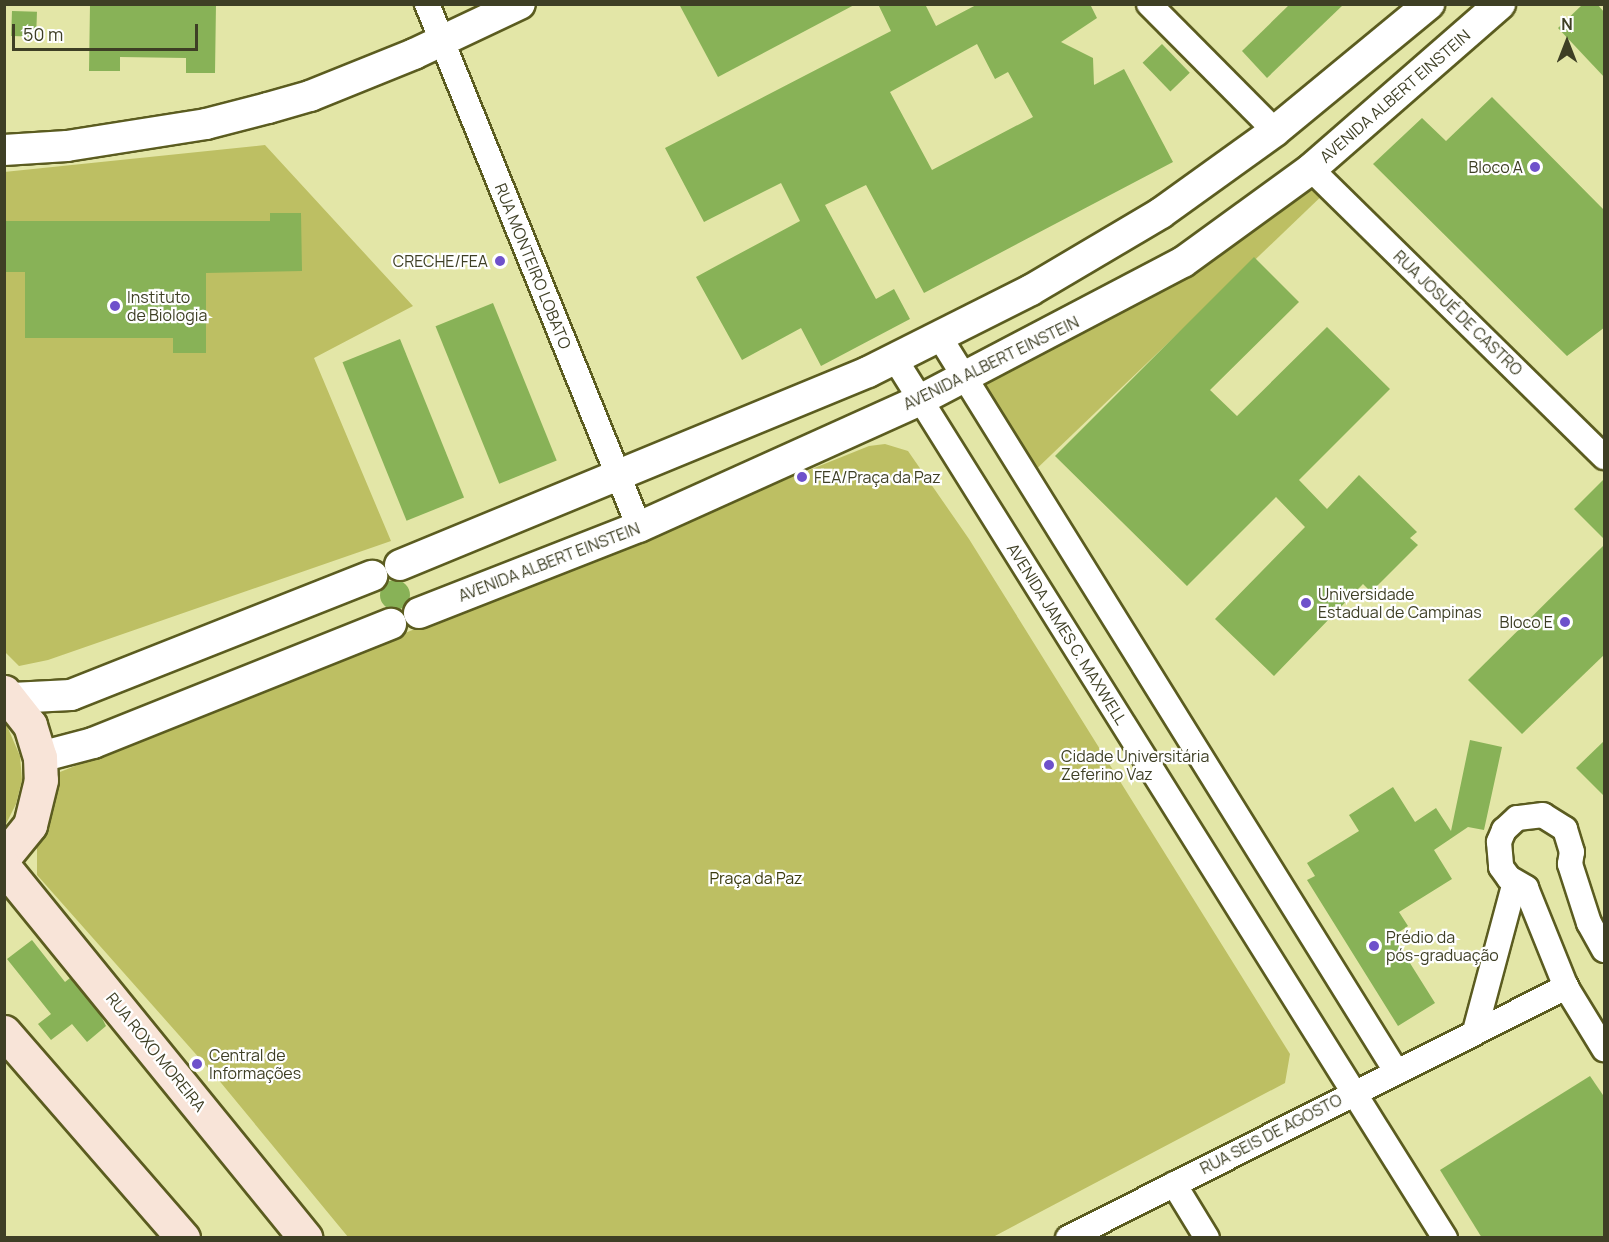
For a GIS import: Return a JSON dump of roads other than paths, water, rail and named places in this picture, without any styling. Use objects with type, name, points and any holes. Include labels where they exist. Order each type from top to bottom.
[{"type":"main road","points":[[4,857],[30,825],[38,803],[40,757],[30,725],[8,695]]},
{"type":"main road","name":"RUA ROXO MOREIRA","points":[[4,867],[300,1235]]},
{"type":"main road","points":[[4,1032],[183,1238]]},
{"type":"street","name":"RUA MONTEIRO LOBATO","points":[[427,4],[639,527]]},
{"type":"street","points":[[4,150],[67,146],[206,124],[310,96],[442,43],[520,4]]},
{"type":"street","points":[[1149,4],[1275,132]]},
{"type":"street","points":[[400,565],[619,476],[895,359],[1031,290],[1161,213],[1275,132],[1429,4]]},
{"type":"street","name":"AVENIDA ALBERT EINSTEIN","points":[[419,613],[639,527],[920,400],[1183,262],[1311,169],[1500,4]]},
{"type":"street","name":"RUA JOSUÉ DE CASTRO","points":[[1311,169],[1605,457]]},
{"type":"street","points":[[939,336],[1396,1071]]},
{"type":"street","name":"AVENIDA JAMES C. MAXWELL","points":[[895,359],[1445,1238]]},
{"type":"street","points":[[8,695],[70,695],[372,576]]},
{"type":"street","points":[[40,757],[93,743],[391,624]]},
{"type":"street","points":[[1605,950],[1589,923],[1579,894],[1570,864],[1570,839],[1555,820],[1530,814],[1517,818],[1504,830],[1498,855],[1501,867],[1521,885],[1566,987],[1605,1049]]},
{"type":"street","points":[[1475,1031],[1521,885]]},
{"type":"street","name":"RUA SEIS DE AGOSTO","points":[[1068,1238],[1566,987]]},
{"type":"street","points":[[1174,1184],[1207,1238]]},
{"type":"place","name":"Bloco A","points":[[1535,167]]},
{"type":"place","name":"CRECHE/FEA","points":[[500,261]]},
{"type":"place","name":"Instituto de Biologia","points":[[115,306]]},
{"type":"place","name":"FEA/Praça da Paz","points":[[802,477]]},
{"type":"place","name":"Universidade Estadual de Campinas","points":[[1306,603]]},
{"type":"place","name":"Bloco E","points":[[1565,622]]},
{"type":"place","name":"Cidade Universitária Zeferino Vaz","points":[[1049,765]]},
{"type":"place","name":"Prédio da pós-graduação","points":[[1374,946]]},
{"type":"place","name":"Central de Informações","points":[[197,1064]]},
{"type":"park label","name":"Praça da Paz","points":[[756,878]]}]
